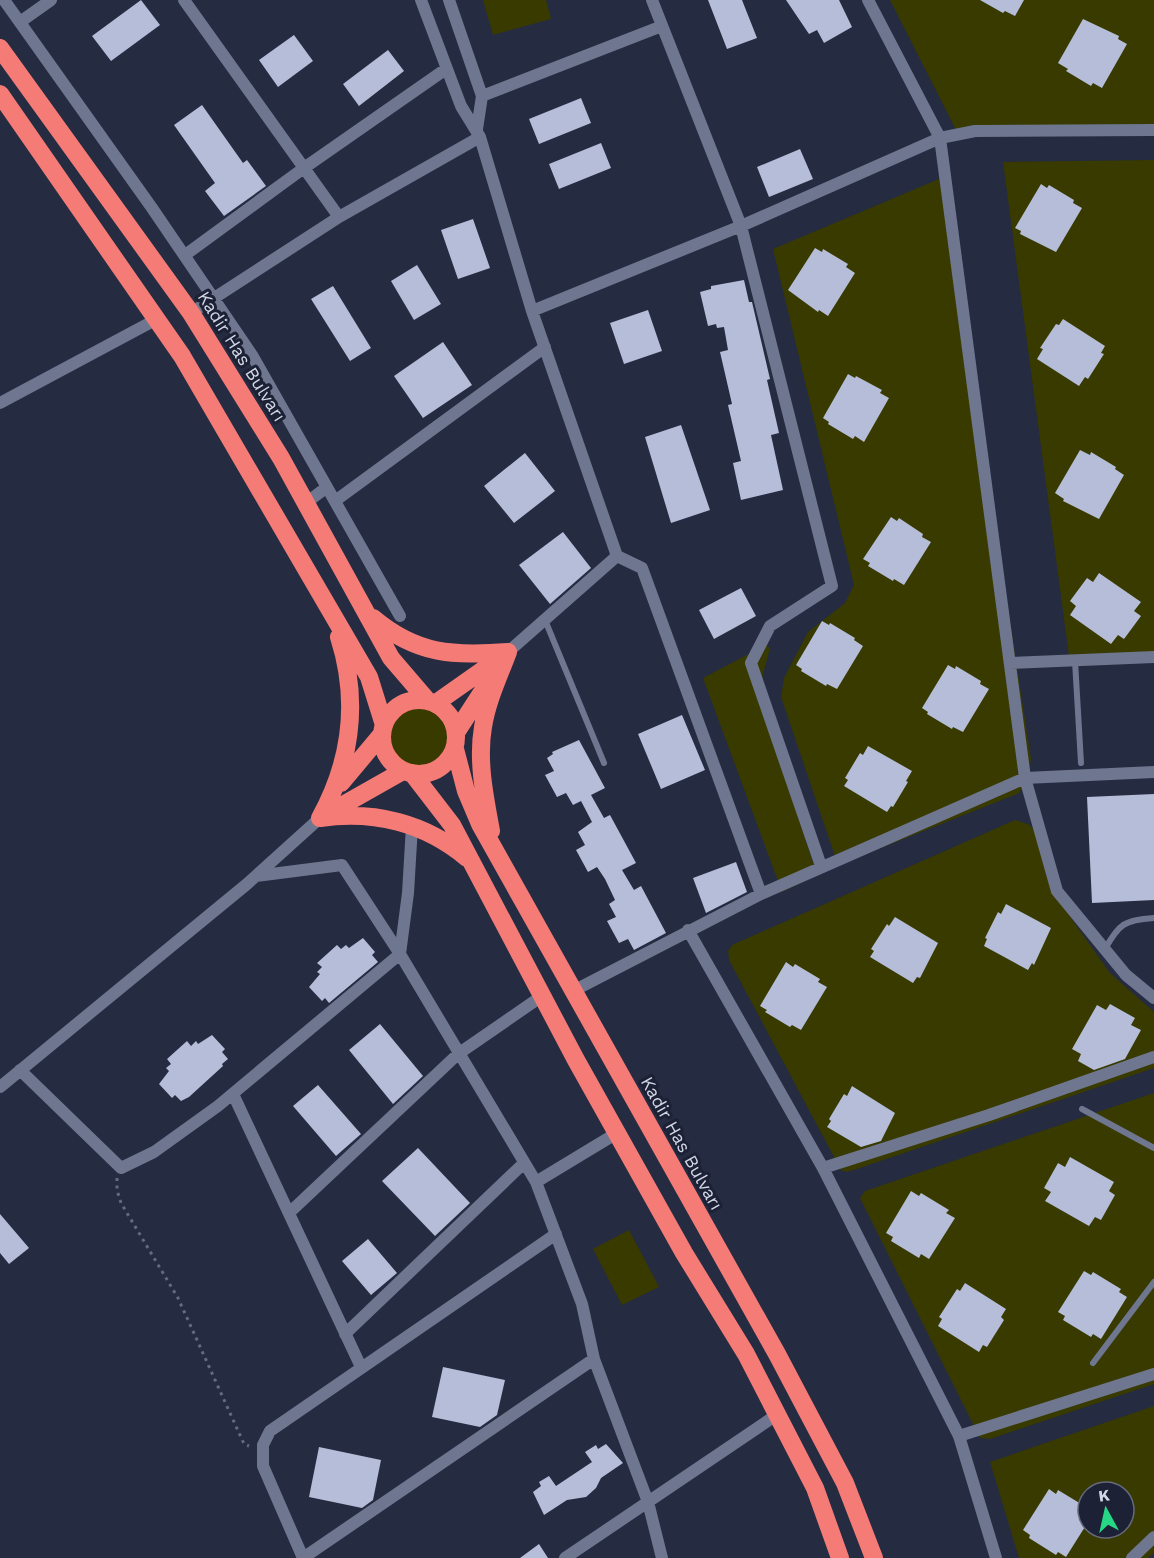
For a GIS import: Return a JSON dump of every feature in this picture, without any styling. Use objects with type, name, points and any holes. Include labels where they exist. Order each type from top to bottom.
[{"type":"highway","name":"Kadir Has Bulvarı","points":[[0,48],[191,313],[281,458],[391,657],[431,701]]},
{"type":"highway","points":[[0,94],[182,356],[369,677],[383,729],[382,743],[389,759],[407,772],[443,811],[617,1133],[778,1414],[815,1488],[840,1558]]},
{"type":"highway","points":[[328,606],[342,645],[350,704],[348,740],[337,787]]},
{"type":"highway","points":[[362,606],[397,636],[429,650],[450,654],[508,651]]},
{"type":"highway","points":[[431,701],[508,651]]},
{"type":"highway","points":[[320,818],[407,772],[421,774],[438,770],[446,764],[456,740],[508,651]]},
{"type":"highway","points":[[497,853],[483,786],[481,740],[487,711],[508,651]]},
{"type":"highway","points":[[320,818],[337,787],[401,704],[418,699],[431,701],[450,714],[456,740]]},
{"type":"highway","name":"Kadir Has Bulvarı","points":[[456,740],[459,770],[472,808],[777,1354],[845,1483],[874,1558]]},
{"type":"highway","points":[[320,818],[368,816],[412,826],[439,838],[471,862]]},
{"type":"street","points":[[4,0],[185,255],[252,355],[400,616]]},
{"type":"street","points":[[20,22],[51,0]]},
{"type":"street","points":[[184,0],[339,217]]},
{"type":"street","points":[[421,0],[461,106],[478,133],[532,311],[617,556],[642,568],[761,894]]},
{"type":"street","points":[[448,0],[482,96],[478,133]]},
{"type":"street","points":[[652,0],[741,226],[832,586],[770,626],[751,663],[821,866]]},
{"type":"street","points":[[868,0],[940,138],[1025,778],[1057,891],[1126,975],[1154,998]]},
{"type":"street","points":[[482,96],[662,26]]},
{"type":"street","points":[[185,255],[446,69]]},
{"type":"street","points":[[532,311],[741,226],[940,138],[975,131],[1154,130]]},
{"type":"street","points":[[191,313],[339,217],[478,133]]},
{"type":"street","points":[[0,403],[157,319]]},
{"type":"street","points":[[335,501],[545,346]]},
{"type":"street","points":[[306,503],[327,487]]},
{"type":"street","points":[[508,651],[617,556]]},
{"type":"street","points":[[1010,663],[1154,657]]},
{"type":"street","points":[[573,991],[761,894],[1025,778],[1154,772]]},
{"type":"street","points":[[0,1087],[256,876],[320,818]]},
{"type":"street","points":[[20,1070],[121,1168],[154,1152],[232,1094],[400,954],[408,893],[412,826]]},
{"type":"street","points":[[256,876],[342,865],[400,954],[536,1182],[582,1304],[594,1359],[648,1502],[662,1558]]},
{"type":"street","points":[[688,930],[823,1168],[959,1436],[996,1558]]},
{"type":"street","points":[[289,1213],[458,1054],[542,996]]},
{"type":"street","points":[[823,1168],[989,1115],[1154,1057]]},
{"type":"street","points":[[232,1094],[361,1367]]},
{"type":"street","points":[[536,1182],[617,1133]]},
{"type":"street","points":[[345,1334],[524,1163]]},
{"type":"street","points":[[556,1234],[276,1425],[266,1438],[262,1452],[263,1466],[303,1558],[594,1359]]},
{"type":"street","points":[[959,1436],[1154,1374]]},
{"type":"street","points":[[565,1558],[778,1414]]},
{"type":"street","points":[[1132,1558],[1154,1537]]},
{"type":"lane","points":[[545,619],[604,763]]},
{"type":"lane","points":[[1074,660],[1081,763]]},
{"type":"lane","points":[[1105,949],[1121,925],[1135,919],[1154,918]]},
{"type":"lane","points":[[1082,1109],[1154,1148]]},
{"type":"lane","points":[[1093,1363],[1154,1282]]},
{"type":"path","points":[[121,1168],[117,1183],[121,1203],[178,1298],[244,1444],[262,1452]]},
{"type":"shaded area","points":[[483,0],[546,0],[551,19],[493,35]]},
{"type":"shaded area","points":[[890,0],[1154,0],[1154,135],[956,130]]},
{"type":"shaded area","points":[[1154,160],[1154,652],[1069,656],[1003,162]]},
{"type":"shaded area","points":[[939,179],[943,183],[1031,759],[1028,780],[1019,793],[838,865],[781,697],[784,678],[808,632],[845,603],[854,585],[773,249]]},
{"type":"shaded area","points":[[766,645],[770,648],[759,689],[761,704],[817,875],[782,892],[703,678]]},
{"type":"shaded area","points":[[419,707],[436,712],[444,720],[449,737],[444,754],[436,762],[419,767],[402,762],[394,754],[389,737],[394,720],[402,712]]},
{"type":"shaded area","points":[[1015,820],[1028,824],[1035,830],[1053,893],[1110,973],[1154,1012],[1154,1068],[857,1169],[846,1172],[841,1170],[729,960],[728,951],[732,945]]},
{"type":"shaded area","points":[[1154,1093],[1154,1384],[990,1439],[980,1438],[860,1198],[865,1191]]},
{"type":"shaded area","points":[[629,1230],[659,1287],[622,1305],[593,1249]]},
{"type":"shaded area","points":[[1154,1406],[1154,1552],[1148,1558],[1019,1558],[990,1462]]},
{"type":"building","points":[[141,0],[160,25],[111,61],[92,36]]},
{"type":"building","points":[[708,0],[742,0],[757,38],[727,49]]},
{"type":"building","points":[[786,0],[839,0],[852,27],[824,43],[817,30],[809,34]]},
{"type":"building","points":[[980,0],[1024,0],[1015,16],[1005,11],[1003,13]]},
{"type":"building","points":[[1083,19],[1119,36],[1118,39],[1127,44],[1102,88],[1093,83],[1091,86],[1066,71],[1068,69],[1058,63]]},
{"type":"building","points":[[294,35],[313,61],[278,87],[259,60]]},
{"type":"building","points":[[388,50],[404,71],[359,106],[343,84]]},
{"type":"building","points":[[581,98],[591,123],[539,144],[529,119]]},
{"type":"building","points":[[202,105],[243,163],[247,160],[266,186],[224,216],[205,191],[215,183],[174,125]]},
{"type":"building","points":[[601,143],[611,168],[559,189],[549,164]]},
{"type":"building","points":[[800,149],[813,179],[769,197],[757,167]]},
{"type":"building","points":[[1041,184],[1047,188],[1049,185],[1074,200],[1073,203],[1082,208],[1056,252],[1020,234],[1021,231],[1015,228]]},
{"type":"building","points":[[473,219],[490,268],[458,279],[441,230]]},
{"type":"building","points":[[815,248],[822,252],[823,249],[848,264],[846,267],[855,273],[828,316],[819,310],[818,312],[788,290]]},
{"type":"building","points":[[417,265],[441,304],[414,320],[391,281]]},
{"type":"building","points":[[744,280],[749,302],[752,302],[770,379],[767,380],[779,433],[771,435],[783,490],[741,500],[733,463],[741,461],[728,405],[732,404],[720,352],[728,350],[724,327],[717,328],[716,324],[708,326],[700,292],[711,289],[711,286]]},
{"type":"building","points":[[333,286],[371,348],[350,361],[311,299]]},
{"type":"building","points":[[648,310],[662,351],[624,364],[610,323]]},
{"type":"building","points":[[1063,319],[1105,346],[1101,353],[1104,354],[1088,379],[1085,377],[1079,386],[1037,359],[1043,349],[1040,348],[1056,324],[1059,325]]},
{"type":"building","points":[[443,342],[472,385],[423,418],[394,376]]},
{"type":"building","points":[[848,374],[882,390],[880,393],[889,398],[864,442],[855,436],[853,439],[828,424],[829,422],[823,418]]},
{"type":"building","points":[[681,425],[710,510],[671,523],[645,437]]},
{"type":"building","points":[[1080,450],[1090,455],[1091,452],[1116,467],[1115,469],[1124,475],[1099,519],[1063,501],[1064,499],[1055,493]]},
{"type":"building","points":[[525,453],[555,491],[514,523],[484,486]]},
{"type":"building","points":[[891,517],[897,521],[899,518],[931,542],[904,585],[868,566],[870,563],[863,559]]},
{"type":"building","points":[[563,532],[591,568],[550,604],[519,565]]},
{"type":"building","points":[[1099,573],[1141,602],[1134,611],[1141,616],[1124,639],[1118,635],[1111,644],[1070,615],[1076,606],[1070,601],[1087,578],[1093,582]]},
{"type":"building","points":[[741,588],[756,616],[714,639],[699,610]]},
{"type":"building","points":[[822,621],[829,625],[830,623],[855,638],[854,640],[863,646],[837,689],[827,684],[826,686],[801,671],[802,669],[796,665]]},
{"type":"building","points":[[948,665],[955,669],[956,666],[981,681],[980,684],[989,689],[963,732],[953,727],[952,729],[927,714],[928,712],[922,708]]},
{"type":"building","points":[[682,715],[705,770],[661,789],[638,734]]},
{"type":"building","points":[[579,740],[605,788],[591,795],[604,818],[610,815],[636,863],[622,870],[634,890],[641,886],[666,933],[634,950],[628,939],[619,943],[607,921],[616,917],[609,904],[615,900],[605,879],[597,867],[588,872],[576,850],[585,845],[578,832],[592,822],[581,801],[573,805],[566,793],[557,797],[545,775],[554,771],[547,758],[553,754],[552,752]]},
{"type":"building","points":[[868,746],[912,771],[893,807],[891,806],[887,812],[844,786],[848,780],[845,778],[860,753],[863,755]]},
{"type":"building","points":[[1154,794],[1154,900],[1092,903],[1087,797]]},
{"type":"building","points":[[736,862],[747,892],[706,913],[693,878]]},
{"type":"building","points":[[1006,904],[1051,928],[1034,965],[1032,963],[1028,970],[984,946],[987,939],[985,938],[998,912],[1001,914]]},
{"type":"building","points":[[895,917],[938,943],[920,978],[917,977],[913,983],[870,957],[874,951],[871,949],[887,924],[889,926]]},
{"type":"building","points":[[363,938],[375,952],[372,955],[378,962],[329,1003],[325,998],[322,1001],[309,987],[320,974],[317,972],[322,967],[317,963],[337,945],[341,949],[346,945],[349,948]]},
{"type":"building","points":[[786,962],[793,967],[795,964],[820,979],[818,982],[827,987],[801,1030],[792,1025],[790,1027],[765,1012],[767,1010],[760,1006]]},
{"type":"building","points":[[1110,1004],[1135,1018],[1131,1025],[1141,1030],[1125,1059],[1094,1070],[1078,1061],[1081,1054],[1072,1049],[1097,1005],[1106,1010]]},
{"type":"building","points":[[380,1024],[423,1076],[393,1104],[349,1050]]},
{"type":"building","points":[[212,1035],[225,1049],[222,1052],[228,1059],[189,1097],[181,1101],[175,1095],[172,1098],[159,1084],[169,1071],[166,1068],[171,1064],[167,1059],[187,1041],[191,1046],[196,1041],[198,1044]]},
{"type":"building","points":[[318,1085],[361,1134],[336,1156],[293,1106]]},
{"type":"building","points":[[852,1086],[895,1113],[881,1141],[861,1147],[827,1127],[831,1121],[829,1119],[844,1094],[847,1096]]},
{"type":"building","points":[[418,1148],[470,1203],[435,1236],[382,1181]]},
{"type":"building","points":[[1070,1157],[1114,1182],[1109,1191],[1115,1195],[1101,1220],[1095,1217],[1089,1226],[1045,1201],[1051,1192],[1044,1188],[1058,1163],[1065,1167]]},
{"type":"building","points":[[911,1191],[919,1196],[921,1193],[949,1210],[946,1213],[955,1218],[929,1259],[921,1254],[919,1258],[891,1241],[893,1237],[886,1233]]},
{"type":"building","points":[[0,1214],[29,1248],[9,1264],[0,1253]]},
{"type":"building","points":[[368,1239],[397,1273],[371,1295],[342,1261]]},
{"type":"building","points":[[1084,1271],[1091,1275],[1093,1272],[1121,1289],[1119,1292],[1127,1297],[1101,1339],[1093,1334],[1091,1337],[1063,1320],[1065,1316],[1058,1312]]},
{"type":"building","points":[[965,1283],[1006,1309],[1001,1317],[1004,1320],[987,1347],[983,1345],[979,1352],[938,1326],[942,1319],[939,1317],[957,1289],[960,1291]]},
{"type":"building","points":[[443,1367],[505,1380],[497,1415],[480,1427],[432,1417]]},
{"type":"building","points":[[606,1444],[623,1463],[601,1478],[596,1488],[586,1497],[567,1500],[544,1515],[533,1492],[541,1486],[539,1482],[549,1476],[556,1486],[592,1462],[585,1452],[596,1445],[598,1449]]},
{"type":"building","points":[[319,1447],[381,1460],[373,1500],[362,1508],[309,1497]]},
{"type":"building","points":[[1049,1489],[1056,1494],[1058,1490],[1076,1501],[1077,1540],[1066,1557],[1058,1552],[1056,1555],[1029,1538],[1030,1535],[1023,1530]]},
{"type":"building","points":[[539,1544],[548,1558],[520,1558]]}]
